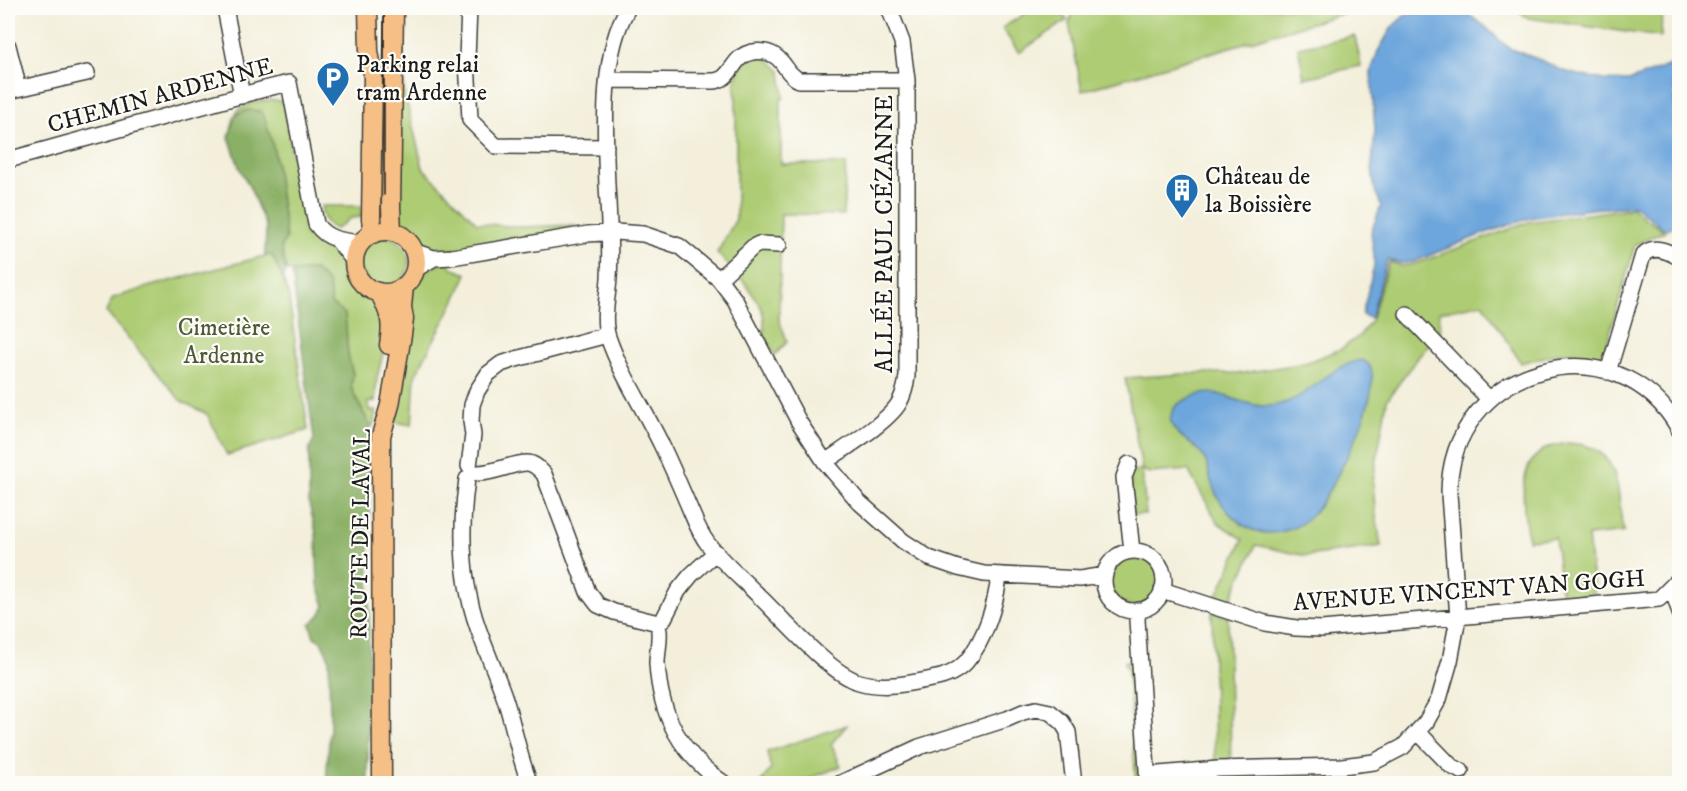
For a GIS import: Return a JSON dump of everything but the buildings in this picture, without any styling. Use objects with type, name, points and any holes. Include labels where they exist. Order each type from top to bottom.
[{"type":"main road","points":[[367,238],[371,219],[373,75],[369,51],[368,8]]},
{"type":"main road","points":[[392,232],[394,8]]},
{"type":"main road","points":[[382,232],[392,232],[403,238],[413,251],[414,270],[404,286],[394,291],[379,292],[369,289],[361,282],[356,272],[354,261],[356,251],[367,238],[382,232]]},
{"type":"main road","name":"ROUTE DE LAVAL","points":[[381,436],[390,405],[402,335],[404,286]]},
{"type":"main road","name":"ROUTE DE LAVAL","points":[[379,292],[389,311],[392,328],[382,383],[381,416],[382,783]]},
{"type":"street","points":[[225,8],[243,96]]},
{"type":"street","points":[[469,8],[467,59],[470,120],[496,146],[606,147]]},
{"type":"street","points":[[628,8],[617,28],[608,80],[606,147],[610,233],[607,336],[663,447],[704,538],[813,650],[837,670],[857,681],[873,685],[890,686],[946,676],[966,662],[977,645],[993,608],[999,576]]},
{"type":"street","name":"ALLÉE PAUL CÉZANNE","points":[[825,462],[890,416],[904,393],[907,376],[907,80],[902,42],[889,8]]},
{"type":"street","points":[[8,46],[16,77],[10,91]]},
{"type":"street","points":[[608,80],[714,81],[723,78],[740,58],[761,51],[776,56],[791,76],[799,80],[907,80]]},
{"type":"street","points":[[10,91],[87,73]]},
{"type":"street","name":"CHEMIN ARDENNE","points":[[8,160],[289,83],[314,218],[323,233],[338,241]]},
{"type":"street","points":[[413,251],[434,258],[452,257],[588,234],[610,233],[643,234],[679,246],[720,279],[735,300],[799,422],[825,462],[859,502],[903,541],[929,558],[958,568],[999,576],[1080,579],[1105,576]]},
{"type":"street","points":[[338,241],[367,238]]},
{"type":"street","points":[[338,241],[354,261]]},
{"type":"street","points":[[720,279],[753,247],[759,244],[779,245]]},
{"type":"street","points":[[1608,372],[1643,255],[1648,249],[1655,249],[1680,258]]},
{"type":"street","points":[[414,270],[434,258]]},
{"type":"street","points":[[1407,314],[1489,399]]},
{"type":"street","points":[[530,783],[504,697],[477,626],[466,576],[462,518],[471,472],[472,405],[477,391],[488,374],[501,364],[607,336]]},
{"type":"street","points":[[1138,610],[1148,779],[1218,769],[1342,766],[1374,762],[1403,747],[1426,722],[1439,699],[1450,661],[1458,618],[1449,494],[1451,473],[1464,432],[1489,399],[1521,378],[1547,369],[1575,367],[1608,372],[1632,383],[1655,399],[1680,431]]},
{"type":"street","points":[[471,472],[486,473],[529,463],[537,467],[544,474],[588,591],[598,605],[614,612],[659,624]]},
{"type":"street","points":[[1129,464],[1124,477],[1132,547]]},
{"type":"street","points":[[1132,547],[1158,563],[1164,578],[1162,590],[1155,602],[1149,607],[1138,610],[1123,608],[1113,601],[1106,587],[1105,576],[1109,566],[1113,560],[1132,547]]},
{"type":"street","points":[[716,552],[691,575],[678,591],[666,618],[659,624],[657,660],[660,691],[669,721],[687,750],[709,773],[725,783]]},
{"type":"street","name":"AVENUE VINCENT VAN GOGH","points":[[1162,590],[1265,623],[1296,628],[1322,628],[1659,599],[1676,583]]},
{"type":"street","name":"AVENUE VINCENT VAN GOGH","points":[[1676,583],[1680,613]]},
{"type":"street","points":[[839,783],[919,747],[1036,709],[1050,712],[1062,722],[1068,732],[1074,783]]},
{"type":"street","points":[[1418,732],[1451,766],[1461,771]]},
{"type":"green space","points":[[1034,8],[1058,8],[1067,20],[1019,53],[1002,28]]},
{"type":"green space","points":[[1074,8],[1362,8],[1082,91],[1069,23]]},
{"type":"green space","points":[[1515,8],[1662,8],[1661,37],[1528,18]]},
{"type":"green space","points":[[1355,36],[1361,66],[1304,78],[1298,47]]},
{"type":"green space","points":[[749,57],[766,57],[781,71],[784,98],[781,99],[781,164],[846,164],[843,215],[781,214],[779,319],[787,342],[775,355],[764,335],[764,318],[761,307],[745,283],[717,253],[736,219],[735,79]]},
{"type":"green space","points":[[398,82],[404,83],[423,168],[477,223],[519,227],[577,225],[555,233],[444,252],[419,247],[415,239],[398,223]]},
{"type":"green space","points":[[281,101],[284,105],[292,155],[297,155],[308,216],[344,255],[351,282],[365,295],[376,301],[383,310],[386,341],[377,378],[375,401],[368,402],[369,410],[376,411],[373,426],[370,426],[351,385],[353,375],[348,355],[345,314],[331,304],[329,284],[315,270],[292,272],[286,270],[281,247],[286,239],[274,150],[247,111],[235,115],[247,104]]},
{"type":"green space","points":[[247,110],[261,111],[274,150],[286,239],[281,247],[286,270],[283,280],[272,255],[265,256],[266,227],[239,167],[229,137],[235,115]]},
{"type":"green space","points":[[321,206],[361,206],[361,217],[351,218],[336,229],[329,226],[325,220]]},
{"type":"green space","points":[[1633,208],[1665,231],[1635,245],[1603,357],[1560,353],[1521,363],[1483,303],[1439,312],[1440,331],[1387,400],[1373,481],[1381,546],[1306,556],[1256,545],[1228,605],[1215,600],[1243,539],[1218,523],[1188,470],[1150,473],[1142,470],[1146,514],[1133,515],[1130,474],[1142,469],[1125,378],[1243,373],[1305,363],[1341,349],[1359,336],[1371,321],[1389,262],[1402,266],[1415,264],[1529,222]]},
{"type":"green space","points":[[384,237],[393,239],[404,248],[409,262],[407,271],[398,282],[384,287],[375,285],[364,276],[359,262],[361,253],[370,242]]},
{"type":"green space","name":"Cimetière Ardenne","points":[[272,254],[288,292],[308,430],[227,455],[207,414],[181,401],[106,312],[113,298]]},
{"type":"green space","points":[[449,262],[451,268],[467,274],[415,376],[412,425],[395,422],[400,405],[396,403],[412,289],[423,272]]},
{"type":"green space","points":[[315,270],[329,284],[331,304],[345,314],[348,355],[353,375],[351,385],[370,426],[368,783],[326,783],[330,727],[329,658],[321,641],[314,637],[310,624],[320,615],[325,606],[318,585],[316,533],[309,504],[309,451],[314,439],[292,272]]},
{"type":"green space","points":[[1568,443],[1587,446],[1598,451],[1612,468],[1625,532],[1588,536],[1594,594],[1562,598],[1555,538],[1528,540],[1523,502],[1525,476],[1530,464],[1538,454],[1549,447]]},
{"type":"green space","points":[[1135,556],[1144,558],[1155,567],[1160,581],[1158,590],[1149,601],[1135,606],[1126,604],[1115,595],[1110,581],[1112,572],[1121,561]]},
{"type":"green space","points":[[1212,612],[1228,617],[1231,762],[1215,762]]},
{"type":"green space","points":[[1133,660],[1143,783],[1136,783],[1128,670],[1124,663]]},
{"type":"green space","points":[[847,725],[831,744],[841,766],[799,783],[760,783],[771,769],[767,752]]},
{"type":"water","points":[[1424,8],[1459,8],[1485,26],[1511,49],[1578,75],[1604,80],[1629,81],[1670,65],[1673,73],[1678,188],[1677,217],[1672,227],[1663,228],[1635,206],[1591,209],[1530,218],[1413,262],[1400,263],[1387,260],[1371,318],[1362,315],[1374,266],[1371,232],[1381,206],[1374,186],[1372,165],[1375,130],[1371,72],[1378,51],[1392,27],[1404,16]]},
{"type":"water","points":[[1361,360],[1371,368],[1372,386],[1367,409],[1345,462],[1320,505],[1301,524],[1277,532],[1255,531],[1237,521],[1217,496],[1203,456],[1173,428],[1171,416],[1174,408],[1185,400],[1206,393],[1253,405],[1278,405],[1303,393],[1336,370]]},
{"type":"tram line","points":[[384,8],[384,195]]},
{"type":"place","name":"Parking relai tram Ardenne","points":[[333,107]]},
{"type":"place","name":"Château de la Boissière","points":[[1182,219]]}]
